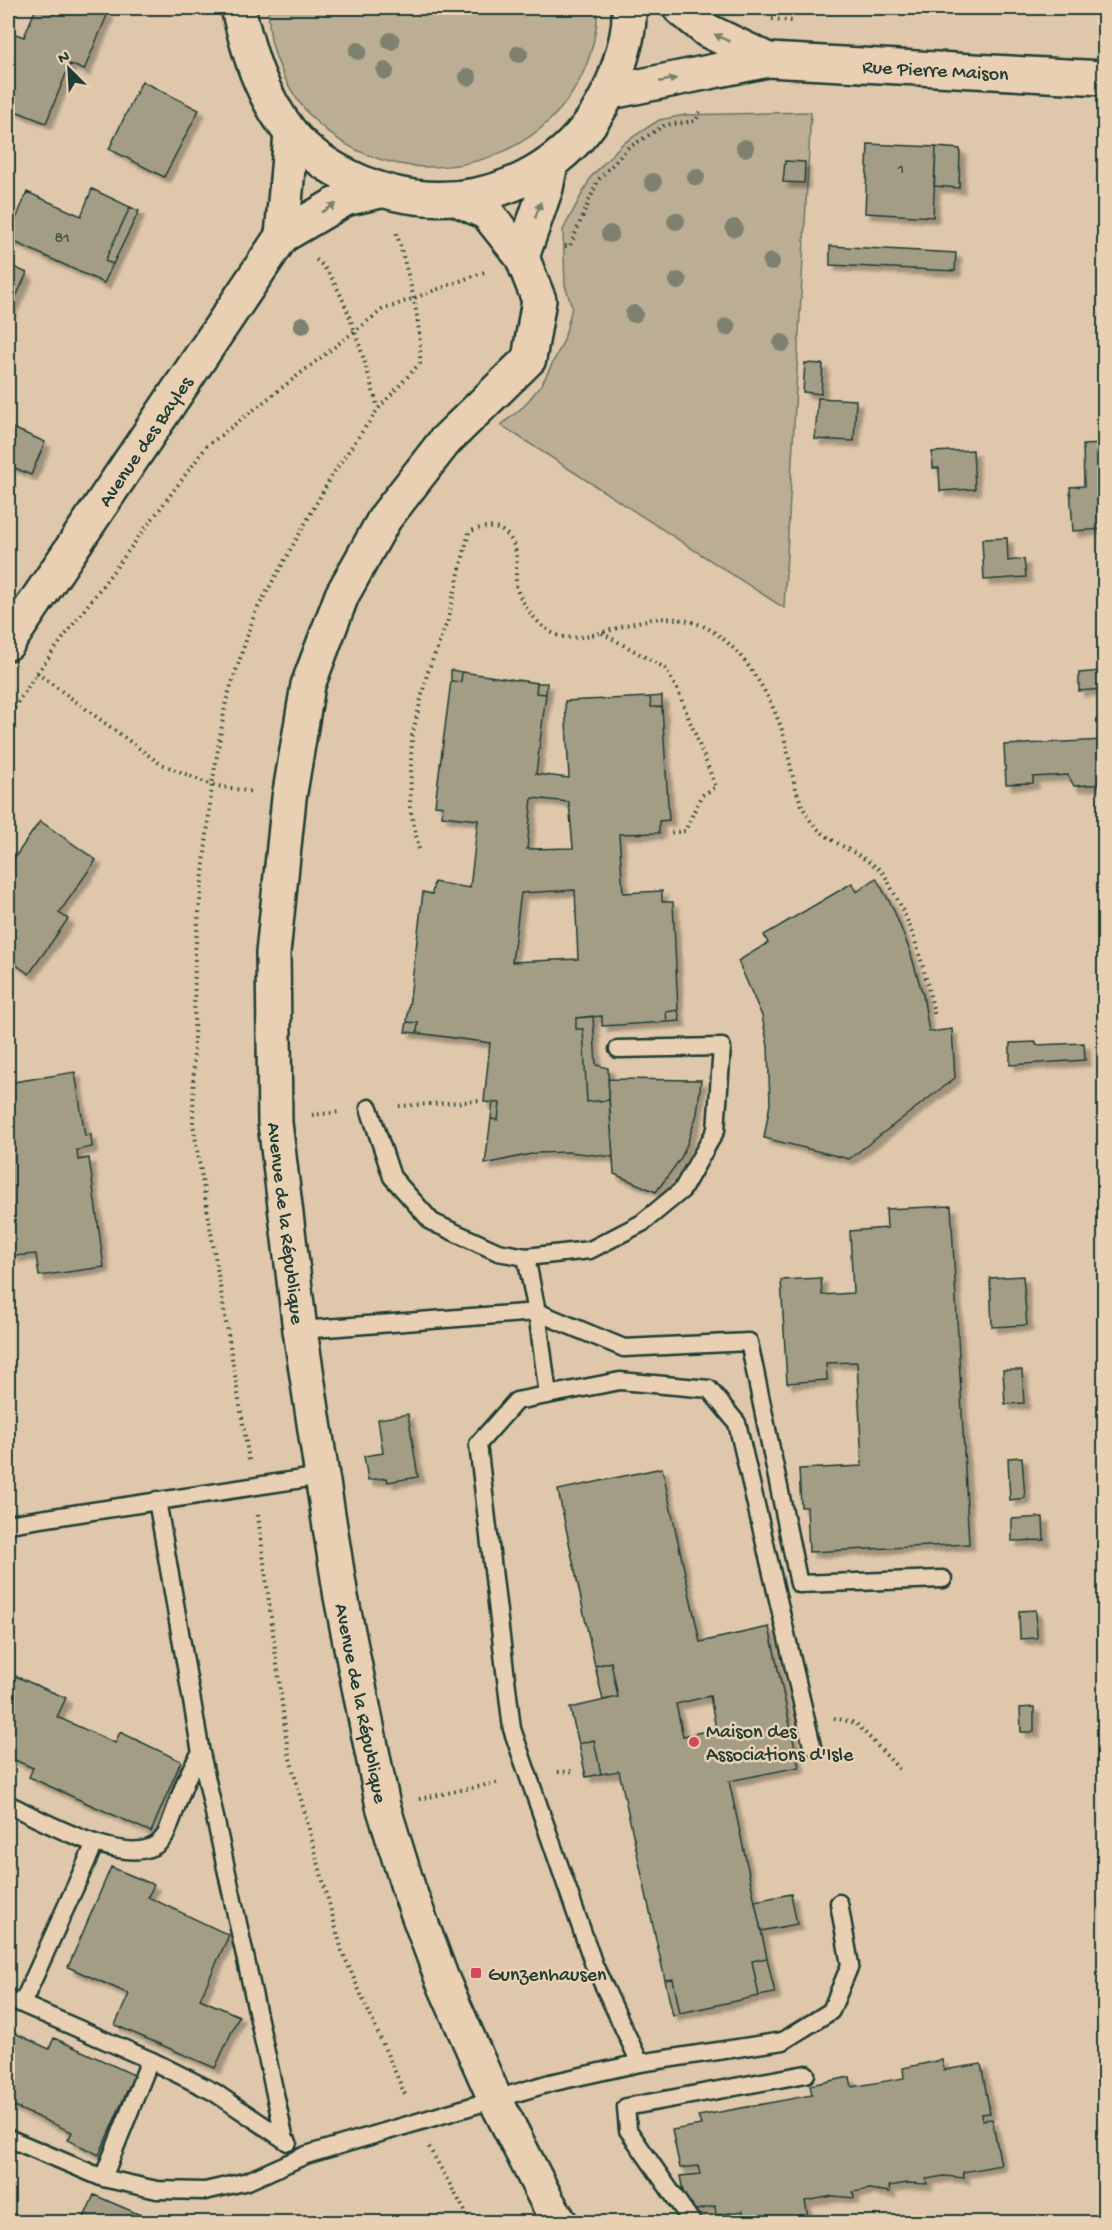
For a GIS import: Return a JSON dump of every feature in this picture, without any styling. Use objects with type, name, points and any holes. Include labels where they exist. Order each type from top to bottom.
[{"type":"main road","points":[[238,8],[261,88],[291,134],[330,168],[391,193],[437,200],[457,199],[506,188],[551,163],[586,130],[611,92],[630,28],[629,8]]},
{"type":"main road","name":"Rue Pierre Maison","points":[[680,8],[708,31],[768,60]]},
{"type":"main road","name":"Rue Pierre Maison","points":[[611,92],[768,60],[1104,78]]},
{"type":"main road","name":"Avenue des Bayles","points":[[291,134],[294,245]]},
{"type":"main road","points":[[522,256],[546,188],[551,163]]},
{"type":"main road","name":"Avenue des Bayles","points":[[8,643],[294,245],[345,199],[391,193]]},
{"type":"main road","name":"Avenue de la République","points":[[457,199],[487,213],[522,256],[539,300],[529,360],[445,441],[386,518],[342,595],[308,685],[289,798],[273,953],[275,1123],[300,1330],[341,1597],[383,1806],[442,1979],[495,2099],[560,2223]]},
{"type":"lane","points":[[369,1108],[392,1177],[432,1222],[498,1252],[526,1257],[590,1250],[642,1223],[682,1190],[716,1130],[722,1047],[618,1049]]},
{"type":"lane","points":[[526,1257],[537,1312],[548,1395]]},
{"type":"lane","points":[[300,1330],[537,1312],[624,1348],[749,1342],[799,1584],[943,1579]]},
{"type":"lane","points":[[640,2063],[594,1965],[512,1729],[478,1444],[516,1401],[620,1381],[709,1389],[737,1424],[812,1746]]},
{"type":"lane","points":[[8,1524],[322,1476]]},
{"type":"lane","points":[[157,1500],[201,1753],[285,2140]]},
{"type":"lane","points":[[8,1804],[95,1844],[137,1852],[154,1847],[165,1837],[191,1767],[201,1753]]},
{"type":"lane","points":[[95,1844],[15,2000],[150,2060],[214,2092],[306,2155]]},
{"type":"lane","points":[[8,2138],[103,2178],[157,2190],[206,2191],[248,2181],[306,2155],[495,2099],[640,2063],[783,2041],[831,2011],[850,1965],[839,1903]]},
{"type":"lane","points":[[103,2178],[150,2060]]},
{"type":"lane","points":[[692,2223],[628,2130],[626,2107],[806,2074]]},
{"type":"path","points":[[557,248],[570,246],[598,180],[628,148],[664,125],[696,120],[701,107]]},
{"type":"path","points":[[391,193],[394,225],[414,297]]},
{"type":"path","points":[[294,245],[326,266],[354,329],[378,409]]},
{"type":"path","points":[[8,718],[37,673],[207,446],[354,329],[382,310],[488,270]]},
{"type":"path","points":[[419,849],[410,807],[412,736],[428,674],[447,623],[469,532],[482,525],[497,527],[509,536],[516,552],[517,589],[532,617],[555,634],[572,638],[648,620],[667,619],[693,622],[723,638],[754,676],[778,718],[794,790],[811,822],[882,870],[906,915],[922,958],[935,1017]]},
{"type":"path","points":[[601,632],[665,668],[678,691],[716,787],[701,796],[685,831],[668,833]]},
{"type":"path","points":[[37,673],[159,763],[212,785],[289,798]]},
{"type":"path","points":[[369,1108],[479,1101]]},
{"type":"path","points":[[803,1709],[856,1723],[900,1770]]},
{"type":"path","points":[[383,1806],[529,1776],[574,1771]]},
{"type":"shaded area","points":[[268,8],[598,8],[583,72],[550,120],[504,151],[450,166],[394,163],[342,142],[300,103],[272,44]]},
{"type":"shaded area","points":[[811,112],[784,608],[501,425],[524,406],[542,384],[564,340],[572,307],[565,285],[563,230],[591,177],[622,144],[659,120],[685,115]]},
{"type":"building","points":[[36,8],[94,8],[108,13],[84,70],[70,64],[46,123],[8,108],[8,38],[10,32],[24,37]]},
{"type":"building","points":[[142,81],[199,110],[164,177],[109,149]]},
{"type":"building","points":[[868,144],[936,147],[933,217],[865,213]]},
{"type":"building","points":[[936,147],[960,149],[959,188],[934,186]]},
{"type":"building","points":[[785,161],[805,162],[804,183],[783,182]]},
{"type":"building","points":[[92,189],[130,207],[105,261],[113,264],[104,283],[8,239],[27,192],[81,216]]},
{"type":"building","points":[[130,207],[139,211],[113,264],[105,261]]},
{"type":"building","points":[[830,246],[956,253],[955,271],[830,265]]},
{"type":"building","points":[[8,264],[27,273],[8,314]]},
{"type":"building","points":[[805,363],[823,364],[821,394],[803,392]]},
{"type":"building","points":[[818,398],[856,400],[854,441],[815,439]]},
{"type":"building","points":[[8,426],[45,442],[31,475],[8,465]]},
{"type":"building","points":[[1104,444],[1104,529],[1073,531],[1070,487],[1084,486],[1083,445]]},
{"type":"building","points":[[973,450],[975,489],[940,491],[939,468],[933,468],[932,452]]},
{"type":"building","points":[[1007,538],[1008,561],[1024,559],[1026,577],[984,580],[982,539]]},
{"type":"building","points":[[451,670],[462,672],[461,682],[451,681]]},
{"type":"building","points":[[1101,671],[1102,689],[1079,691],[1079,673]]},
{"type":"building","points":[[462,672],[537,683],[536,693],[546,694],[536,774],[569,778],[565,701],[650,697],[651,707],[662,707],[669,820],[659,821],[659,833],[619,834],[623,893],[662,891],[662,902],[673,902],[678,1010],[666,1012],[667,1022],[602,1026],[602,1016],[576,1018],[576,1029],[583,1029],[587,1102],[609,1100],[613,1157],[569,1152],[536,1153],[485,1164],[491,1119],[498,1120],[500,1103],[484,1102],[490,1043],[417,1033],[418,1023],[407,1022],[423,892],[432,894],[434,882],[470,888],[478,820],[442,816],[443,806],[435,805],[451,681],[461,682]],"holes":[[[532,798],[569,802],[573,848],[527,849]],[[575,890],[578,959],[512,962],[521,893]]]},
{"type":"building","points":[[537,683],[547,683],[546,694],[536,693]]},
{"type":"building","points":[[662,696],[662,707],[651,707],[650,697]]},
{"type":"building","points":[[1104,740],[1104,784],[1074,786],[1068,775],[1033,777],[1033,783],[1006,784],[1004,745]]},
{"type":"building","points":[[40,821],[96,860],[59,913],[68,919],[29,974],[8,959],[8,887],[11,882],[8,879],[8,867]]},
{"type":"building","points":[[876,878],[893,908],[910,951],[923,995],[929,1032],[952,1029],[955,1078],[849,1159],[764,1138],[770,1104],[768,1046],[762,1016],[738,961],[768,943],[764,935],[852,883],[857,892]]},
{"type":"building","points":[[678,1010],[680,1021],[667,1022],[666,1012]]},
{"type":"building","points":[[593,1016],[596,1065],[608,1068],[609,1100],[587,1102],[583,1029],[576,1029],[576,1018]]},
{"type":"building","points":[[407,1022],[418,1023],[417,1033],[405,1032]]},
{"type":"building","points":[[1036,1042],[1036,1045],[1084,1043],[1085,1060],[1010,1065],[1010,1043]]},
{"type":"building","points":[[75,1072],[85,1136],[91,1134],[92,1147],[77,1150],[78,1160],[89,1158],[104,1267],[39,1276],[36,1254],[13,1256],[8,1215],[8,1083]]},
{"type":"building","points":[[608,1079],[701,1080],[697,1114],[687,1144],[681,1158],[656,1192],[614,1174]]},
{"type":"building","points":[[493,1103],[500,1103],[498,1120],[491,1119]]},
{"type":"building","points":[[951,1206],[969,1544],[809,1552],[807,1507],[801,1507],[799,1469],[862,1466],[857,1362],[826,1363],[827,1380],[787,1383],[781,1280],[821,1278],[822,1295],[853,1293],[850,1231],[887,1228],[886,1209]]},
{"type":"building","points":[[1023,1276],[1027,1325],[992,1327],[990,1278]]},
{"type":"building","points":[[1003,1370],[1022,1370],[1024,1403],[1005,1404]]},
{"type":"building","points":[[408,1414],[418,1477],[388,1482],[387,1478],[368,1480],[364,1456],[383,1453],[378,1419]]},
{"type":"building","points":[[1022,1457],[1025,1498],[1010,1500],[1008,1458]]},
{"type":"building","name":"Maison des Associations d'Isle","points":[[662,1468],[700,1642],[769,1627],[799,1767],[729,1781],[767,1958],[752,1961],[759,1996],[680,2013],[673,1979],[665,1980],[619,1771],[601,1774],[594,1740],[579,1744],[570,1708],[618,1697],[611,1662],[595,1666],[558,1490]],"holes":[[[710,1696],[716,1729],[683,1736],[676,1704]]]},
{"type":"building","points":[[1043,1517],[1044,1540],[1012,1541],[1012,1519]]},
{"type":"building","points":[[1036,1610],[1037,1638],[1020,1639],[1019,1611]]},
{"type":"building","points":[[611,1662],[618,1697],[603,1700],[595,1666]]},
{"type":"building","points":[[8,1673],[66,1698],[57,1717],[115,1743],[120,1732],[181,1761],[151,1832],[29,1777],[33,1768],[8,1757]]},
{"type":"building","points":[[1034,1707],[1034,1732],[1021,1732],[1020,1708]]},
{"type":"building","points":[[594,1740],[601,1774],[586,1777],[579,1744]]},
{"type":"building","points":[[111,1867],[154,1885],[148,1897],[229,1935],[200,1999],[239,2016],[215,2068],[115,2025],[129,1994],[68,1967]]},
{"type":"building","points":[[791,1894],[797,1924],[761,1931],[755,1901]]},
{"type":"building","points":[[767,1958],[775,1993],[759,1996],[752,1961]]},
{"type":"building","points":[[673,1979],[680,2013],[673,2016],[665,1980]]},
{"type":"building","points":[[8,2030],[49,2049],[54,2038],[134,2075],[99,2155],[68,2140],[72,2132],[8,2104]]},
{"type":"building","points":[[942,2060],[944,2070],[981,2064],[990,2113],[981,2114],[982,2120],[992,2119],[1001,2165],[963,2172],[964,2178],[944,2176],[926,2179],[927,2184],[907,2183],[889,2186],[890,2192],[869,2189],[853,2192],[854,2198],[833,2196],[805,2201],[809,2222],[745,2222],[743,2211],[716,2215],[715,2206],[687,2212],[680,2176],[700,2174],[698,2166],[680,2168],[672,2130],[701,2125],[698,2116],[812,2095],[810,2085],[850,2077],[852,2087],[904,2078],[903,2068]]},
{"type":"building","points":[[94,2195],[157,2222],[82,2222]]},
{"type":"building","points":[[743,2211],[745,2222],[726,2222],[724,2214]]},
{"type":"place","name":"Maison des Associations d'Isle","points":[[694,1742]]},
{"type":"place","name":"Gunzenhausen","points":[[476,1973]]}]
